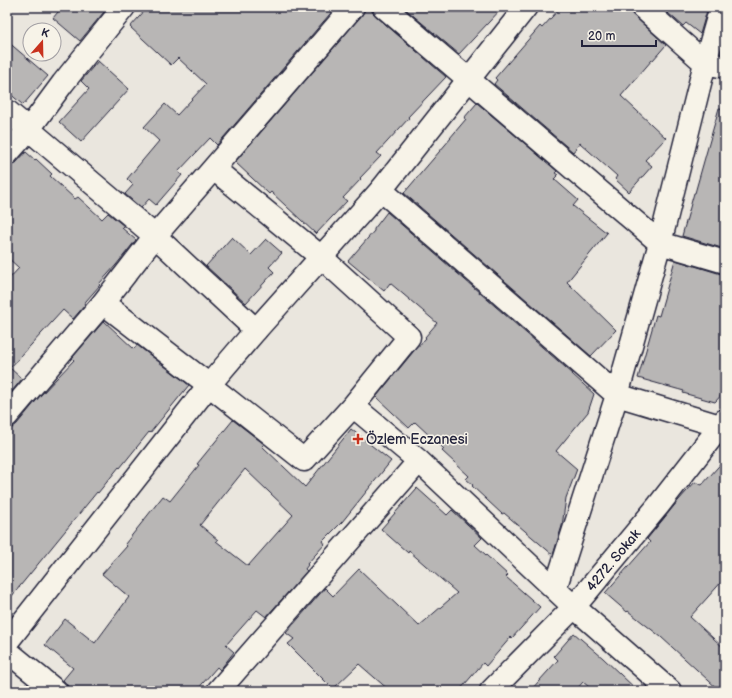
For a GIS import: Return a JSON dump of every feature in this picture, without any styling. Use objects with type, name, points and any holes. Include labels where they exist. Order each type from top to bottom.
[{"type":"street","points":[[7,154],[29,129],[63,83],[124,7]]},
{"type":"street","points":[[7,416],[103,303],[155,236],[353,7]]},
{"type":"street","points":[[384,7],[660,243],[725,262]]},
{"type":"street","points":[[7,642],[209,385],[381,190],[526,7]]},
{"type":"street","points":[[642,7],[715,65]]},
{"type":"street","points":[[554,589],[617,395],[660,243],[715,65],[722,7]]},
{"type":"street","points":[[7,111],[155,236],[256,330]]},
{"type":"street","points":[[103,303],[304,460],[353,406],[409,337],[321,257],[214,169]]},
{"type":"street","points":[[381,190],[617,395],[723,423]]},
{"type":"street","points":[[353,406],[419,461],[554,589],[670,691]]},
{"type":"street","name":"4272. Sokak","points":[[491,691],[574,607],[658,506],[723,423]]},
{"type":"street","points":[[218,691],[419,461]]},
{"type":"street","points":[[7,651],[56,691]]},
{"type":"building","points":[[62,7],[108,7],[80,41],[62,26],[62,22],[58,22],[53,18]]},
{"type":"building","points":[[148,7],[336,7],[217,145],[210,138],[178,172],[182,175],[156,205],[149,199],[141,208],[125,194],[133,185],[127,179],[159,141],[144,127],[165,104],[177,115],[206,84],[178,58],[171,65],[130,27]]},
{"type":"building","points":[[365,7],[372,7],[372,12],[376,16],[446,77],[408,117],[409,118],[377,153],[381,156],[343,198],[347,201],[316,234],[271,192],[269,194],[235,162],[362,15]]},
{"type":"building","points":[[403,7],[503,7],[459,54]]},
{"type":"building","points":[[561,7],[630,7],[630,11],[634,16],[666,45],[621,96],[666,138],[645,160],[652,166],[629,192],[615,179],[617,176],[580,143],[573,152],[494,84],[497,80],[495,78],[540,26],[542,28]]},
{"type":"building","points":[[661,7],[708,7],[700,34],[686,23],[683,26]]},
{"type":"building","points":[[7,41],[22,54],[22,62],[32,62],[48,76],[23,105],[7,91]]},
{"type":"building","points":[[98,61],[129,89],[81,142],[59,122],[89,89],[81,81]]},
{"type":"building","points":[[477,103],[557,171],[555,173],[558,175],[554,179],[578,200],[573,206],[607,233],[567,282],[616,330],[591,356],[404,193],[451,138],[466,119],[464,118]]},
{"type":"building","points":[[719,108],[725,109],[725,249],[682,236]]},
{"type":"building","points":[[26,152],[52,174],[50,176],[75,199],[78,197],[102,219],[108,213],[124,226],[122,228],[136,240],[99,284],[100,285],[73,319],[63,310],[10,368],[22,379],[7,397],[7,281],[19,268],[7,257],[7,166],[11,166],[16,163]]},
{"type":"building","points":[[387,212],[594,394],[588,412],[556,451],[577,469],[566,498],[562,526],[553,555],[504,513],[502,514],[472,486],[473,485],[466,479],[469,476],[442,451],[444,449],[415,422],[409,428],[376,397],[437,323],[390,283],[384,291],[348,261],[374,231]]},
{"type":"building","points":[[232,237],[251,255],[266,239],[282,253],[269,267],[274,272],[246,303],[206,266]]},
{"type":"building","points":[[675,260],[725,274],[725,391],[715,402],[683,393],[684,391],[638,378],[656,315],[659,316]]},
{"type":"building","points":[[104,321],[134,349],[137,345],[189,385],[120,468],[119,467],[98,493],[97,492],[7,602],[7,428],[12,428],[17,424],[40,396],[74,360],[72,358]]},
{"type":"building","points":[[233,420],[264,444],[262,446],[305,487],[351,429],[391,461],[342,522],[323,541],[325,544],[307,564],[308,565],[305,569],[307,571],[266,617],[257,610],[226,645],[234,652],[220,670],[217,667],[196,691],[68,691],[68,686],[63,680],[73,668],[45,645],[65,619],[95,643],[129,597],[102,574],[127,546],[125,544],[163,496],[170,501],[199,465],[197,464]],"holes":[[[245,469],[293,515],[248,566],[216,541],[218,540],[200,525]]]},
{"type":"building","points":[[725,459],[725,578],[690,617],[725,649],[725,691],[720,691],[661,637],[628,611],[627,612],[605,593],[650,542],[647,539],[695,482],[702,485]]},
{"type":"building","points":[[417,488],[447,515],[452,510],[482,538],[475,545],[508,575],[506,577],[540,607],[486,666],[483,663],[459,691],[390,691],[359,664],[333,689],[288,644],[294,639],[286,633],[325,588],[333,596],[359,569],[419,626],[457,593],[409,551],[408,553],[381,529]]},
{"type":"building","points":[[574,633],[638,691],[594,691],[583,682],[575,691],[530,691],[558,660],[554,656]]},
{"type":"place","name":"Özlem Eczanesi","points":[[358,439]]}]
